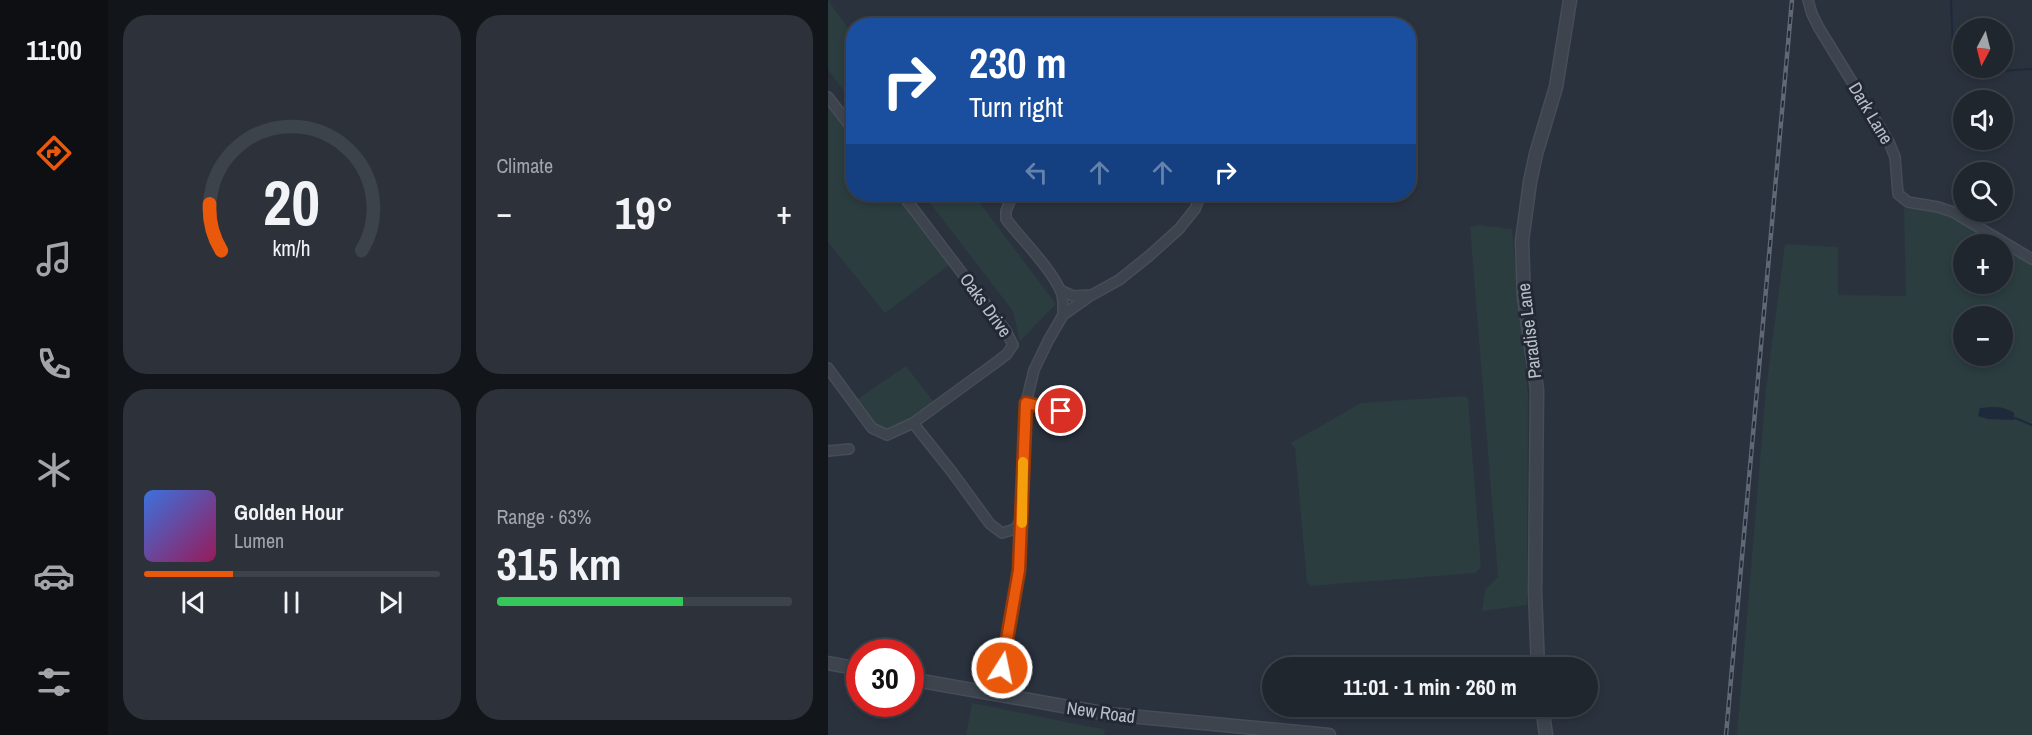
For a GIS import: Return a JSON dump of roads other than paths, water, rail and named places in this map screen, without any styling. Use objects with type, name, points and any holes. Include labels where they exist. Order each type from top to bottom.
[{"type":"street","name":"Paradise Lane","points":[[1538,657],[1535,592],[1537,390],[1524,297],[1522,241],[1530,182],[1536,153],[1556,87],[1570,0]]},
{"type":"street","name":"Dark Lane","points":[[1808,0],[1819,28],[1889,142],[1895,157],[1898,194],[1908,202],[1953,212],[2032,259]]},
{"type":"street","points":[[828,97],[846,121]]},
{"type":"street","name":"Oaks Drive","points":[[828,368],[872,428],[887,435],[913,423],[1007,354],[1013,345],[1011,337],[907,201]]},
{"type":"street","points":[[1010,201],[1006,210],[1006,219],[1041,261],[1060,290],[1064,315]]},
{"type":"street","points":[[996,695],[1019,570],[1026,403],[1034,370],[1064,315],[1119,280],[1179,229],[1195,209],[1198,201]]},
{"type":"street","points":[[1060,290],[1073,296],[1094,294]]},
{"type":"street","points":[[1026,403],[1072,413]]},
{"type":"street","points":[[913,423],[990,524],[1002,533],[1015,529],[1022,518]]},
{"type":"street","points":[[828,452],[849,449]]},
{"type":"street","points":[[828,663],[846,666]]},
{"type":"street","name":"New Road","points":[[924,682],[1108,714],[1329,735]]},
{"type":"street","points":[[1544,717],[1546,735]]},
{"type":"water","points":[[1992,407],[2011,411],[2014,413],[2014,420],[1988,419],[1978,416],[1980,408]]},
{"type":"waterway","points":[[1951,0],[1953,52],[1959,70],[1966,73],[2032,69]]},
{"type":"waterway","points":[[2015,418],[2032,425]]},
{"type":"railway","points":[[1726,735],[1792,0]]}]
